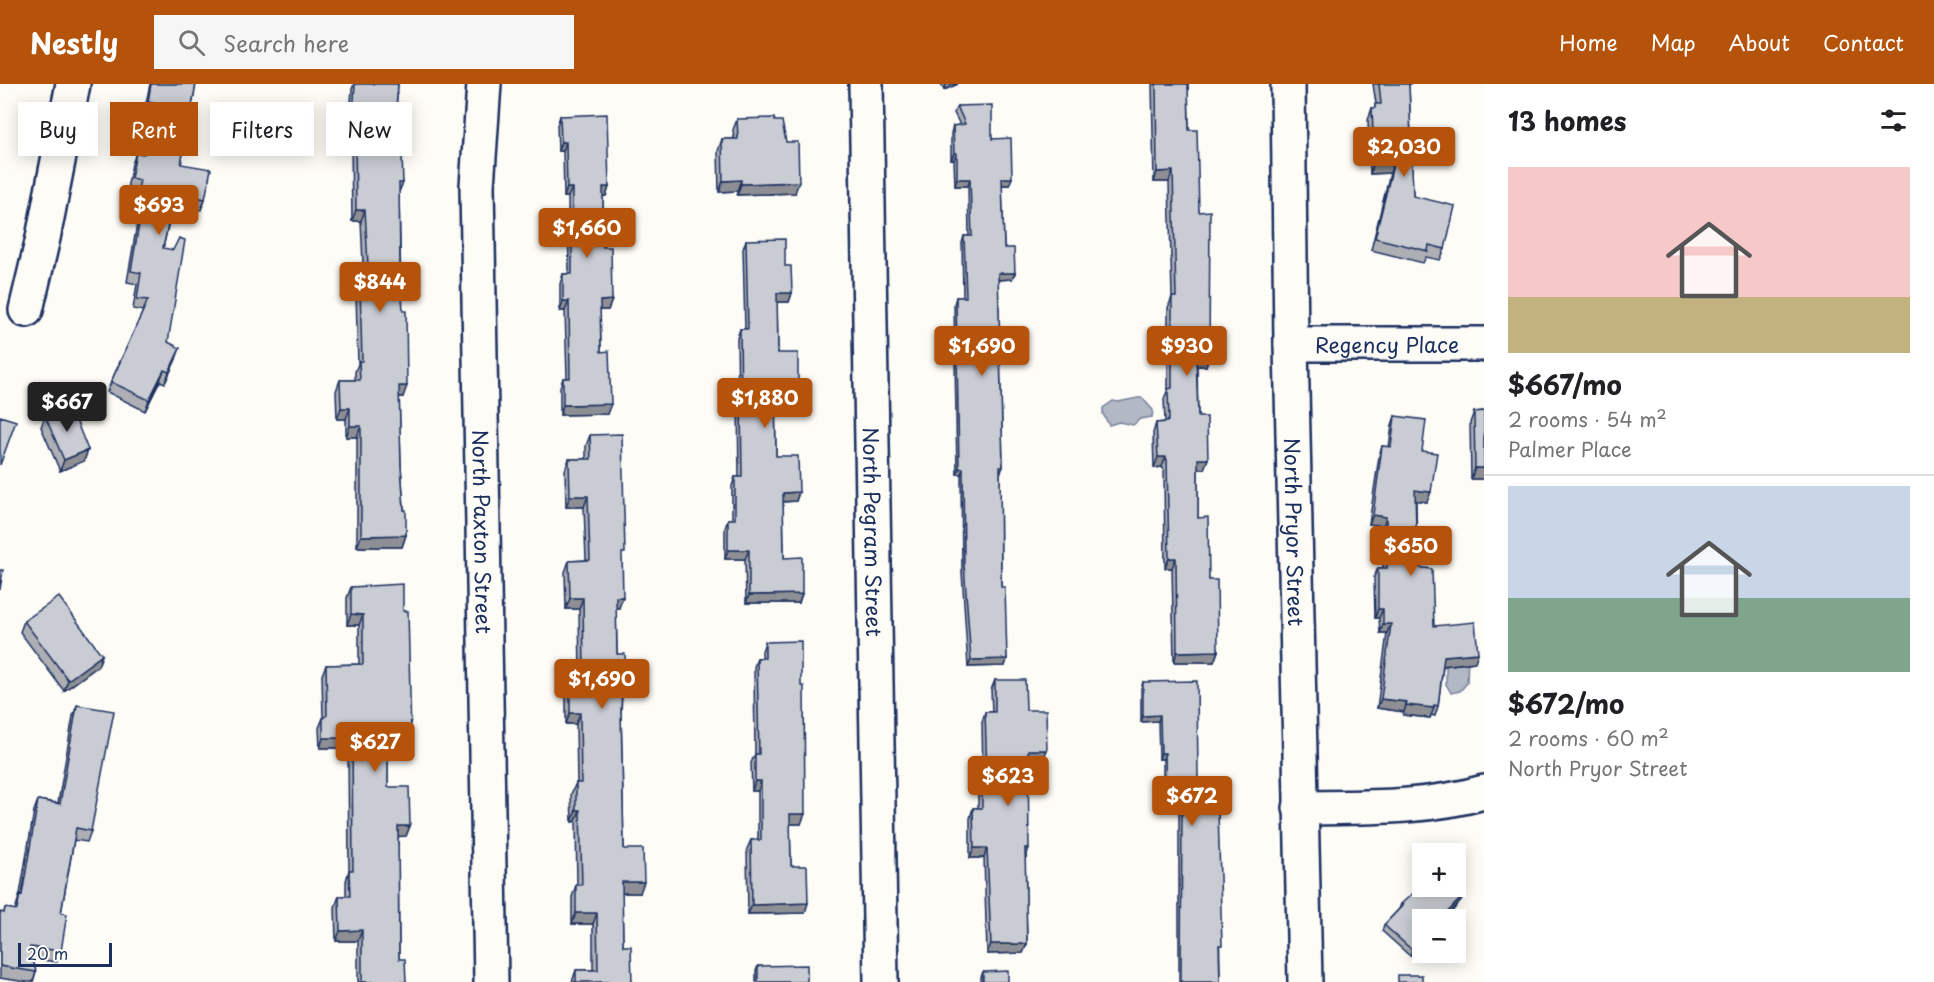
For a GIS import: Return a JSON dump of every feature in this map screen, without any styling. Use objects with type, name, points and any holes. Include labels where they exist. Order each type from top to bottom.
[{"type":"street","points":[[26,310],[43,238],[73,84]]},
{"type":"street","name":"North Paxton Street","points":[[484,84],[477,186],[492,982]]},
{"type":"street","name":"North Pegram Street","points":[[866,84],[882,982]]},
{"type":"street","name":"North Pryor Street","points":[[1288,84],[1291,344],[1305,982]]},
{"type":"street","name":"Regency Place","points":[[1291,344],[1484,344]]},
{"type":"street","points":[[1300,808],[1381,807],[1454,801],[1484,792]]},
{"type":"shaded area","points":[[1142,398],[1153,410],[1152,417],[1140,419],[1133,425],[1119,422],[1109,425],[1103,414],[1103,408],[1113,401]]},
{"type":"shaded area","points":[[1468,656],[1467,683],[1460,691],[1451,693],[1446,684],[1446,659]]},
{"type":"building","points":[[151,84],[196,84],[193,102],[148,102]]},
{"type":"building","points":[[355,84],[398,84],[396,102],[354,102]]},
{"type":"building","points":[[1156,84],[1188,84],[1189,130],[1197,130],[1199,212],[1210,211],[1209,356],[1196,356],[1198,417],[1207,417],[1208,459],[1198,459],[1198,518],[1208,517],[1209,580],[1217,580],[1218,651],[1177,652],[1176,558],[1169,558],[1167,460],[1166,457],[1158,457],[1156,423],[1167,422],[1169,419],[1168,389],[1172,388],[1172,297],[1176,297],[1173,171],[1157,172]]},
{"type":"building","points":[[1379,84],[1409,84],[1413,196],[1455,206],[1445,249],[1429,245],[1428,251],[1375,238],[1394,161],[1374,162],[1372,108],[1375,108],[1375,104],[1381,104]]},
{"type":"building","points":[[992,105],[992,139],[1011,138],[1012,178],[1002,178],[1004,248],[1014,248],[1015,273],[998,273],[1003,467],[1000,467],[1001,587],[1005,587],[1007,659],[971,660],[964,565],[963,468],[959,468],[956,297],[966,297],[964,236],[972,236],[970,179],[957,179],[957,153],[954,153],[953,126],[965,124],[957,106]]},
{"type":"building","points":[[607,114],[609,187],[603,187],[603,247],[611,247],[612,300],[600,301],[601,352],[609,351],[611,404],[563,405],[563,378],[570,378],[569,301],[563,301],[563,274],[572,274],[572,188],[567,188],[566,142],[561,142],[560,116]]},
{"type":"building","points":[[774,118],[775,121],[782,121],[786,142],[798,142],[799,182],[741,184],[741,180],[723,181],[722,139],[738,139],[737,119]]},
{"type":"building","points":[[135,156],[182,156],[181,164],[211,169],[205,199],[175,193],[163,248],[173,250],[179,238],[185,240],[168,342],[180,348],[169,372],[164,370],[149,400],[111,382],[148,300],[137,299],[141,273],[131,271],[142,207],[134,205],[140,180],[131,178]]},
{"type":"building","points":[[355,156],[402,156],[403,183],[399,183],[400,264],[403,311],[406,311],[407,386],[399,386],[406,535],[361,536],[361,426],[350,426],[350,408],[341,408],[340,380],[360,380],[359,361],[362,361],[360,284],[369,284],[365,210],[356,210]]},
{"type":"building","points":[[785,239],[785,266],[791,266],[792,293],[777,293],[778,353],[798,353],[798,391],[775,392],[776,456],[798,456],[799,492],[783,493],[784,558],[802,557],[802,594],[749,595],[749,550],[728,550],[728,519],[735,519],[735,477],[742,477],[740,329],[748,329],[746,240]]},
{"type":"building","points":[[70,405],[88,450],[64,460],[45,416]]},
{"type":"building","points":[[1484,411],[1484,468],[1475,468],[1474,412]]},
{"type":"building","points":[[0,416],[16,421],[0,465]]},
{"type":"building","points":[[1395,416],[1426,420],[1422,451],[1437,453],[1431,492],[1415,490],[1417,567],[1432,569],[1434,626],[1475,622],[1478,653],[1444,656],[1438,706],[1434,705],[1434,708],[1381,699],[1391,624],[1383,624],[1383,609],[1378,609],[1378,568],[1387,568],[1386,517],[1373,515],[1382,446],[1391,447]]},
{"type":"building","points":[[622,434],[625,553],[622,553],[623,597],[616,597],[617,654],[625,654],[626,684],[622,688],[621,712],[624,849],[643,849],[644,882],[622,882],[623,946],[631,946],[632,982],[576,982],[576,970],[598,970],[597,913],[576,913],[576,885],[582,885],[580,810],[576,810],[576,783],[581,783],[580,713],[570,713],[570,678],[584,677],[583,598],[570,598],[569,561],[590,560],[588,496],[570,496],[569,459],[591,459],[590,435]]},
{"type":"building","points":[[0,570],[3,570],[0,590]]},
{"type":"building","points":[[403,584],[403,611],[408,611],[411,737],[388,737],[388,787],[409,787],[410,826],[398,826],[399,959],[405,959],[406,982],[362,982],[362,930],[340,931],[339,896],[350,896],[349,870],[353,870],[352,738],[323,738],[323,718],[327,715],[326,665],[363,664],[363,615],[351,614],[351,587]]},
{"type":"building","points":[[59,597],[102,655],[68,680],[24,621]]},
{"type":"building","points":[[801,641],[801,686],[804,686],[805,814],[790,814],[791,866],[807,866],[808,903],[752,905],[751,840],[761,840],[761,781],[755,781],[755,754],[759,754],[757,658],[765,658],[765,642]]},
{"type":"building","points":[[995,680],[1025,680],[1026,710],[1046,710],[1047,750],[1028,750],[1029,848],[1025,848],[1027,944],[991,944],[987,848],[974,848],[973,808],[982,808],[982,777],[987,777],[985,712],[995,712]]},
{"type":"building","points":[[1197,681],[1198,780],[1218,780],[1218,785],[1220,785],[1221,810],[1218,811],[1222,945],[1219,945],[1220,982],[1181,982],[1182,801],[1166,801],[1165,753],[1161,753],[1160,715],[1143,716],[1143,682]]},
{"type":"building","points":[[77,705],[114,711],[91,831],[76,828],[61,913],[67,914],[61,951],[30,947],[36,972],[0,966],[0,912],[4,913],[5,908],[17,910],[20,894],[22,895],[38,800],[60,804]]},
{"type":"building","points":[[1412,894],[1412,897],[1462,897],[1451,909],[1412,909],[1412,950],[1384,925],[1403,905],[1401,904]]},
{"type":"building","points":[[807,965],[807,982],[758,982],[758,966]]},
{"type":"building","points":[[1008,971],[1008,982],[983,982],[983,972]]},
{"type":"building","points":[[1398,975],[1422,975],[1422,982],[1398,982]]}]
